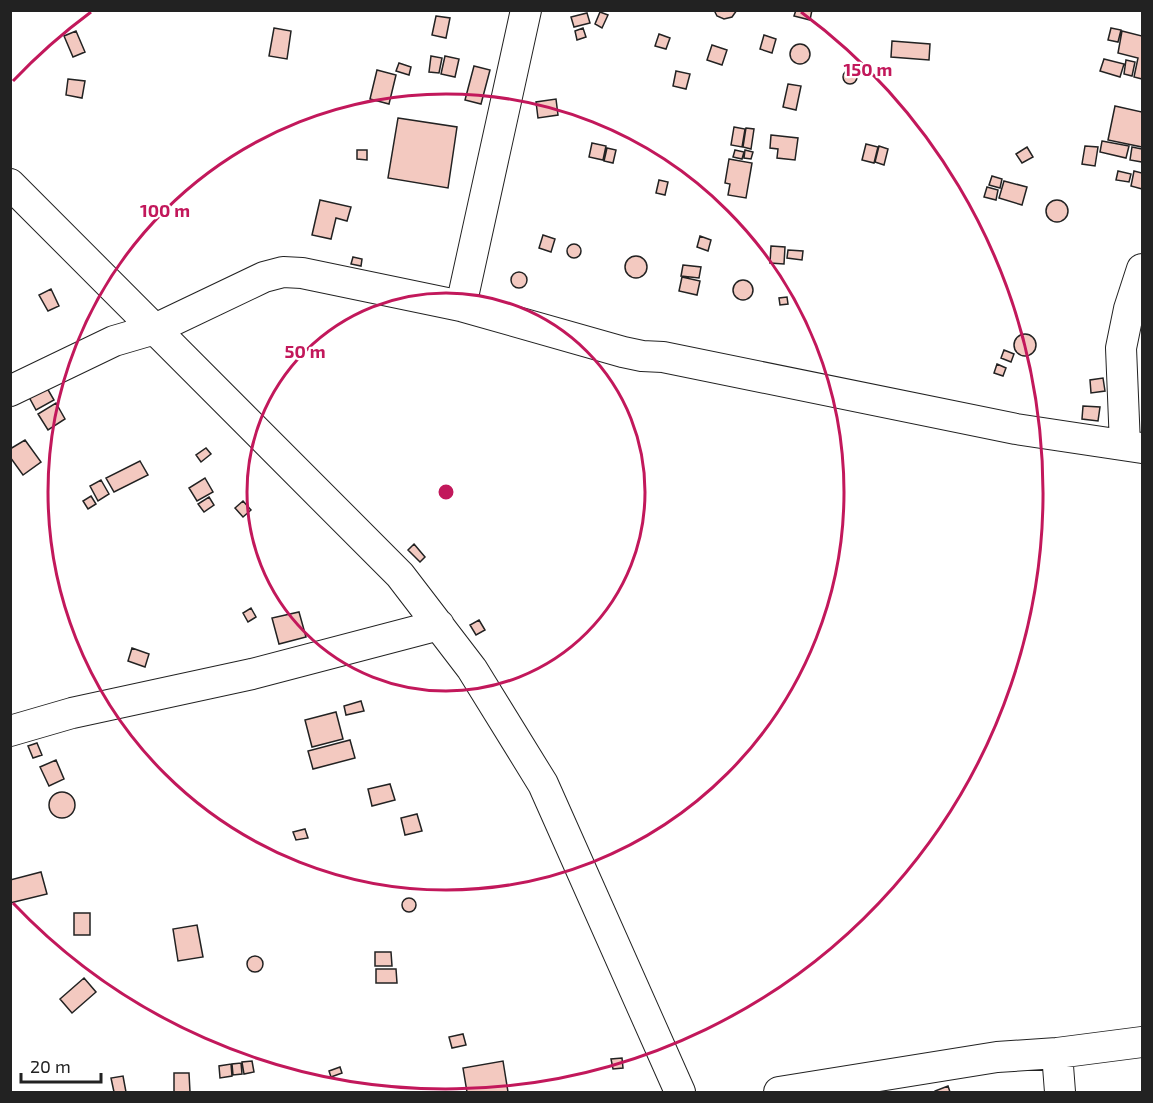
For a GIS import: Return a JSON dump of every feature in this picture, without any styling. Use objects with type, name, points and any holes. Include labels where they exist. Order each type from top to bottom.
[{"type":"street","points":[[461,306],[526,10]]},
{"type":"street","points":[[10,184],[400,575],[472,669],[543,784],[680,1092]]},
{"type":"street","points":[[10,390],[114,341],[155,329],[264,277],[283,272],[302,273],[461,306],[642,356],[663,357],[1016,429],[1134,446],[1121,348],[1129,309],[1143,269]]},
{"type":"street","points":[[10,731],[72,713],[252,674],[439,625]]},
{"type":"street","points":[[779,1092],[997,1057],[1057,1053],[1143,1042]]},
{"type":"street","points":[[1057,1053],[1060,1092]]},
{"type":"building","points":[[714,10],[737,10],[732,17],[724,19],[717,16]]},
{"type":"building","points":[[796,10],[812,10],[810,20],[794,16]]},
{"type":"building","points":[[600,12],[608,15],[602,28],[595,24]]},
{"type":"building","points":[[587,13],[590,23],[574,27],[571,17]]},
{"type":"building","points":[[436,16],[450,18],[446,38],[432,35]]},
{"type":"building","points":[[274,28],[291,31],[287,59],[269,56]]},
{"type":"building","points":[[583,28],[586,37],[577,40],[575,31]]},
{"type":"building","points":[[1111,28],[1121,30],[1118,42],[1108,40]]},
{"type":"building","points":[[76,31],[85,52],[73,57],[64,36]]},
{"type":"building","points":[[1122,31],[1142,36],[1142,79],[1134,77],[1138,58],[1118,53]]},
{"type":"building","points":[[659,34],[670,38],[666,49],[655,46]]},
{"type":"building","points":[[764,35],[776,39],[772,53],[760,49]]},
{"type":"building","points":[[892,41],[930,44],[929,60],[891,57]]},
{"type":"building","points":[[800,44],[807,47],[810,54],[807,61],[800,64],[793,61],[790,54],[793,47]]},
{"type":"building","points":[[712,45],[727,50],[722,65],[707,60]]},
{"type":"building","points":[[431,56],[442,58],[439,73],[429,72]]},
{"type":"building","points":[[445,56],[459,59],[455,77],[441,74]]},
{"type":"building","points":[[1104,59],[1124,64],[1120,77],[1100,71]]},
{"type":"building","points":[[1126,60],[1135,62],[1132,76],[1124,74]]},
{"type":"building","points":[[399,63],[411,67],[409,75],[396,71]]},
{"type":"building","points":[[474,66],[490,70],[481,104],[465,100]]},
{"type":"building","points":[[377,70],[396,75],[389,104],[370,99]]},
{"type":"building","points":[[847,70],[853,70],[857,77],[853,84],[847,84],[843,80],[843,74]]},
{"type":"building","points":[[676,71],[690,74],[686,89],[673,86]]},
{"type":"building","points":[[68,79],[85,81],[82,98],[66,95]]},
{"type":"building","points":[[788,84],[801,86],[796,110],[783,107]]},
{"type":"building","points":[[556,99],[558,115],[538,118],[536,102]]},
{"type":"building","points":[[1115,106],[1142,112],[1142,147],[1108,140]]},
{"type":"building","points":[[398,118],[457,127],[448,188],[388,178]]},
{"type":"building","points":[[734,127],[745,129],[742,147],[731,145]]},
{"type":"building","points":[[746,128],[754,129],[751,149],[743,147]]},
{"type":"building","points":[[771,135],[798,138],[795,160],[777,158],[778,149],[770,148]]},
{"type":"building","points":[[1102,141],[1129,146],[1126,158],[1100,152]]},
{"type":"building","points":[[592,143],[606,146],[603,160],[589,157]]},
{"type":"building","points":[[866,144],[878,147],[874,163],[862,160]]},
{"type":"building","points":[[879,146],[888,149],[884,165],[875,162]]},
{"type":"building","points":[[1085,146],[1098,147],[1095,166],[1082,164]]},
{"type":"building","points":[[1027,147],[1033,157],[1022,163],[1016,154]]},
{"type":"building","points":[[1132,147],[1142,149],[1142,162],[1130,160]]},
{"type":"building","points":[[607,148],[616,150],[613,163],[604,161]]},
{"type":"building","points":[[357,150],[367,150],[367,160],[357,159]]},
{"type":"building","points":[[735,150],[744,152],[742,159],[733,157]]},
{"type":"building","points":[[745,150],[753,152],[751,159],[744,158]]},
{"type":"building","points":[[729,159],[752,163],[746,198],[728,195],[730,184],[725,183]]},
{"type":"building","points":[[1118,171],[1131,174],[1129,182],[1116,180]]},
{"type":"building","points":[[1134,171],[1142,173],[1142,189],[1131,186]]},
{"type":"building","points":[[992,176],[1002,179],[1000,188],[989,185]]},
{"type":"building","points":[[659,180],[668,182],[665,195],[656,193]]},
{"type":"building","points":[[1004,181],[1027,187],[1022,205],[999,198]]},
{"type":"building","points":[[987,187],[998,190],[996,200],[984,197]]},
{"type":"building","points":[[320,200],[351,207],[347,221],[336,218],[331,239],[312,235]]},
{"type":"building","points":[[1057,200],[1065,203],[1068,211],[1065,219],[1057,222],[1049,219],[1046,211],[1049,203]]},
{"type":"building","points":[[543,235],[555,239],[551,252],[539,248]]},
{"type":"building","points":[[700,236],[711,240],[708,251],[697,247]]},
{"type":"building","points":[[571,244],[577,244],[581,251],[577,258],[571,258],[567,254],[567,248]]},
{"type":"building","points":[[771,246],[785,247],[784,264],[770,263]]},
{"type":"building","points":[[788,250],[803,251],[802,260],[787,258]]},
{"type":"building","points":[[636,256],[644,259],[647,267],[644,275],[636,278],[628,275],[625,267],[628,259]]},
{"type":"building","points":[[353,257],[362,259],[361,266],[351,264]]},
{"type":"building","points":[[683,265],[701,267],[699,278],[681,276]]},
{"type":"building","points":[[519,272],[525,274],[527,280],[525,286],[519,288],[513,286],[511,280],[513,274]]},
{"type":"building","points":[[682,277],[700,281],[697,295],[679,291]]},
{"type":"building","points":[[739,280],[747,280],[753,286],[753,294],[747,300],[739,300],[733,294],[733,286]]},
{"type":"building","points":[[51,289],[59,306],[48,311],[39,295]]},
{"type":"building","points":[[787,297],[788,304],[780,305],[779,298]]},
{"type":"building","points":[[1021,334],[1029,334],[1036,341],[1036,349],[1029,356],[1021,356],[1014,349],[1014,341]]},
{"type":"building","points":[[1004,350],[1014,354],[1011,362],[1001,358]]},
{"type":"building","points":[[997,364],[1006,368],[1003,376],[994,373]]},
{"type":"building","points":[[1103,378],[1105,391],[1091,393],[1090,380]]},
{"type":"building","points":[[47,388],[54,400],[36,410],[29,397]]},
{"type":"building","points":[[56,403],[65,419],[48,430],[38,414]]},
{"type":"building","points":[[1083,406],[1100,407],[1098,421],[1082,419]]},
{"type":"building","points":[[25,440],[41,462],[23,475],[10,457],[10,449]]},
{"type":"building","points":[[206,448],[211,454],[201,462],[196,455]]},
{"type":"building","points":[[140,461],[148,475],[114,492],[106,478]]},
{"type":"building","points":[[205,478],[213,492],[197,501],[189,488]]},
{"type":"building","points":[[101,480],[109,494],[98,501],[90,486]]},
{"type":"building","points":[[91,496],[96,504],[88,509],[83,501]]},
{"type":"building","points":[[209,497],[214,505],[204,512],[198,504]]},
{"type":"building","points":[[243,501],[251,510],[243,517],[235,508]]},
{"type":"building","points":[[414,544],[425,557],[420,562],[408,550]]},
{"type":"building","points":[[251,608],[256,617],[248,622],[243,613]]},
{"type":"building","points":[[299,612],[306,637],[279,644],[272,618]]},
{"type":"building","points":[[479,620],[485,630],[476,635],[470,625]]},
{"type":"building","points":[[132,648],[149,654],[145,667],[128,661]]},
{"type":"building","points":[[361,701],[364,711],[346,715],[344,706]]},
{"type":"building","points":[[336,712],[343,739],[312,747],[305,720]]},
{"type":"building","points":[[350,740],[355,758],[313,769],[308,751]]},
{"type":"building","points":[[37,743],[42,755],[33,758],[28,746]]},
{"type":"building","points":[[56,760],[64,779],[49,786],[40,767]]},
{"type":"building","points":[[390,784],[395,800],[372,806],[368,789]]},
{"type":"building","points":[[62,792],[71,796],[75,805],[71,814],[62,818],[53,814],[49,805],[53,796]]},
{"type":"building","points":[[417,814],[422,831],[405,835],[401,818]]},
{"type":"building","points":[[305,829],[308,838],[296,840],[293,832]]},
{"type":"building","points":[[41,872],[47,894],[10,903],[10,880]]},
{"type":"building","points":[[406,898],[412,898],[416,905],[412,912],[406,912],[402,908],[402,902]]},
{"type":"building","points":[[74,913],[90,913],[90,935],[74,935]]},
{"type":"building","points":[[197,925],[203,957],[178,961],[173,929]]},
{"type":"building","points":[[375,952],[391,952],[392,966],[375,966]]},
{"type":"building","points":[[252,956],[258,956],[263,964],[261,970],[252,972],[247,967],[247,961]]},
{"type":"building","points":[[376,969],[396,969],[397,983],[376,983]]},
{"type":"building","points":[[84,978],[96,992],[72,1013],[60,999]]},
{"type":"building","points":[[463,1034],[466,1045],[452,1048],[449,1037]]},
{"type":"building","points":[[622,1058],[623,1068],[613,1069],[611,1059]]},
{"type":"building","points":[[252,1061],[254,1072],[244,1074],[242,1062]]},
{"type":"building","points":[[503,1061],[508,1092],[467,1092],[463,1068]]},
{"type":"building","points":[[241,1063],[242,1074],[233,1075],[232,1064]]},
{"type":"building","points":[[231,1064],[232,1076],[220,1078],[219,1066]]},
{"type":"building","points":[[340,1067],[342,1073],[331,1077],[329,1071]]},
{"type":"building","points":[[174,1073],[189,1073],[190,1092],[174,1092]]},
{"type":"building","points":[[123,1076],[126,1092],[114,1092],[111,1078]]},
{"type":"building","points":[[948,1086],[950,1092],[935,1092],[935,1091]]}]
